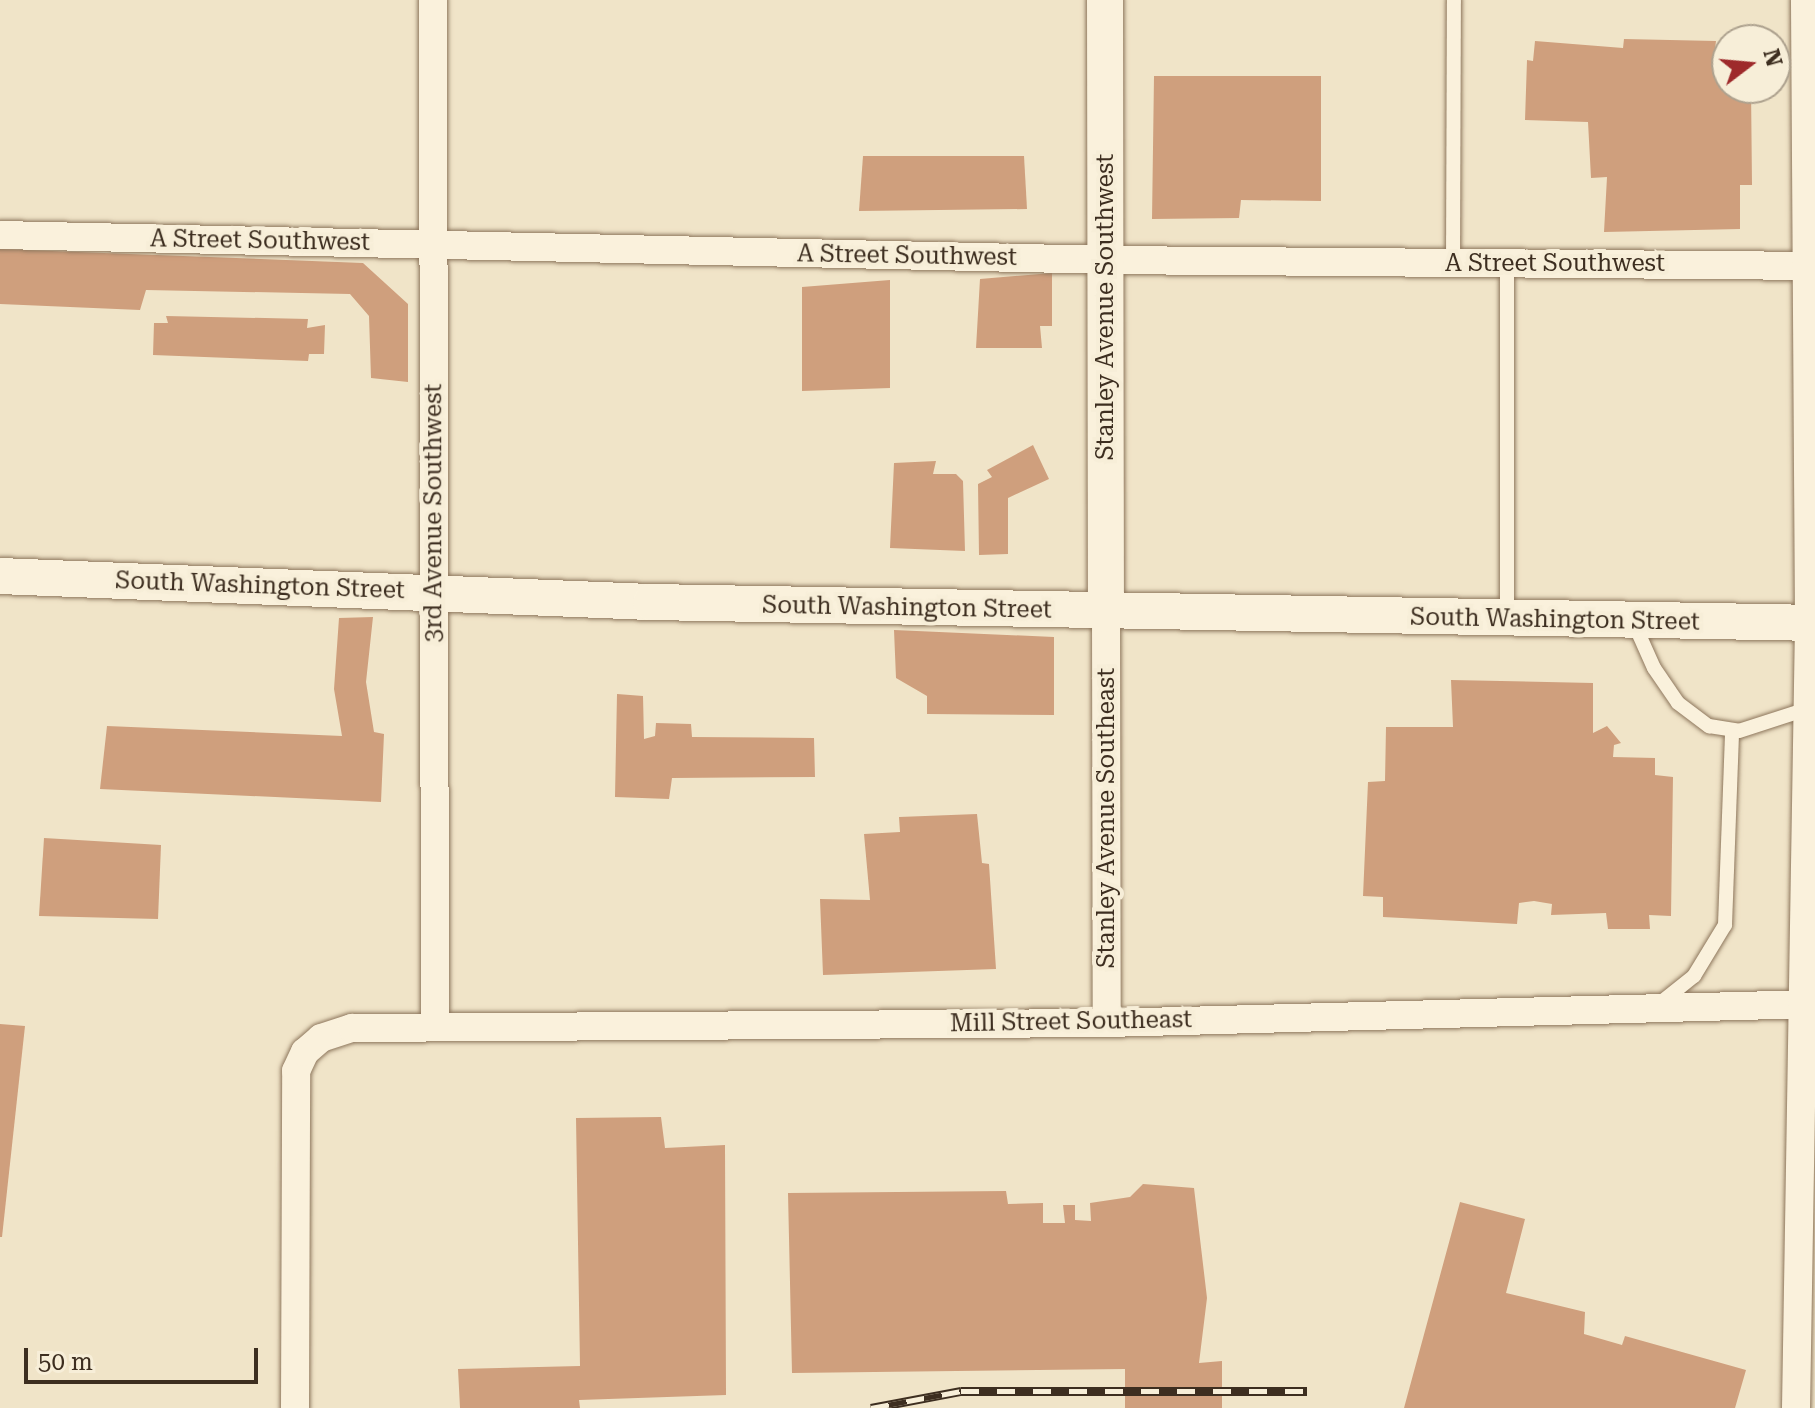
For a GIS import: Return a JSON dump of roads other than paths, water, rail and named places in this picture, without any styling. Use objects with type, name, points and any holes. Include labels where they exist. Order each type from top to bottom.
[{"type":"street","name":"3rd Avenue Southwest","points":[[433,0],[435,1026]]},
{"type":"street","name":"Stanley Avenue Southwest","points":[[1105,0],[1106,614]]},
{"type":"street","points":[[1796,1408],[1808,1004],[1807,709],[1812,623],[1811,266],[1805,0]]},
{"type":"street","name":"A Street Southwest","points":[[0,235],[1106,260],[1811,266]]},
{"type":"street","name":"South Washington Street","points":[[0,576],[1106,614],[1812,623]]},
{"type":"street","name":"Stanley Avenue Southeast","points":[[1106,614],[1107,1023]]},
{"type":"street","name":"Mill Street Southeast","points":[[295,1408],[296,1071],[305,1052],[329,1035],[352,1028],[1107,1023],[1808,1004]]},
{"type":"lane","points":[[1453,263],[1454,0]]},
{"type":"lane","points":[[1507,264],[1507,619]]},
{"type":"lane","points":[[1633,621],[1654,668],[1678,703],[1709,726],[1732,730],[1765,726],[1807,709]]},
{"type":"lane","points":[[1653,1008],[1694,976],[1725,925],[1732,730]]},
{"type":"railway","points":[[871,1408],[961,1391],[1307,1391]]}]
